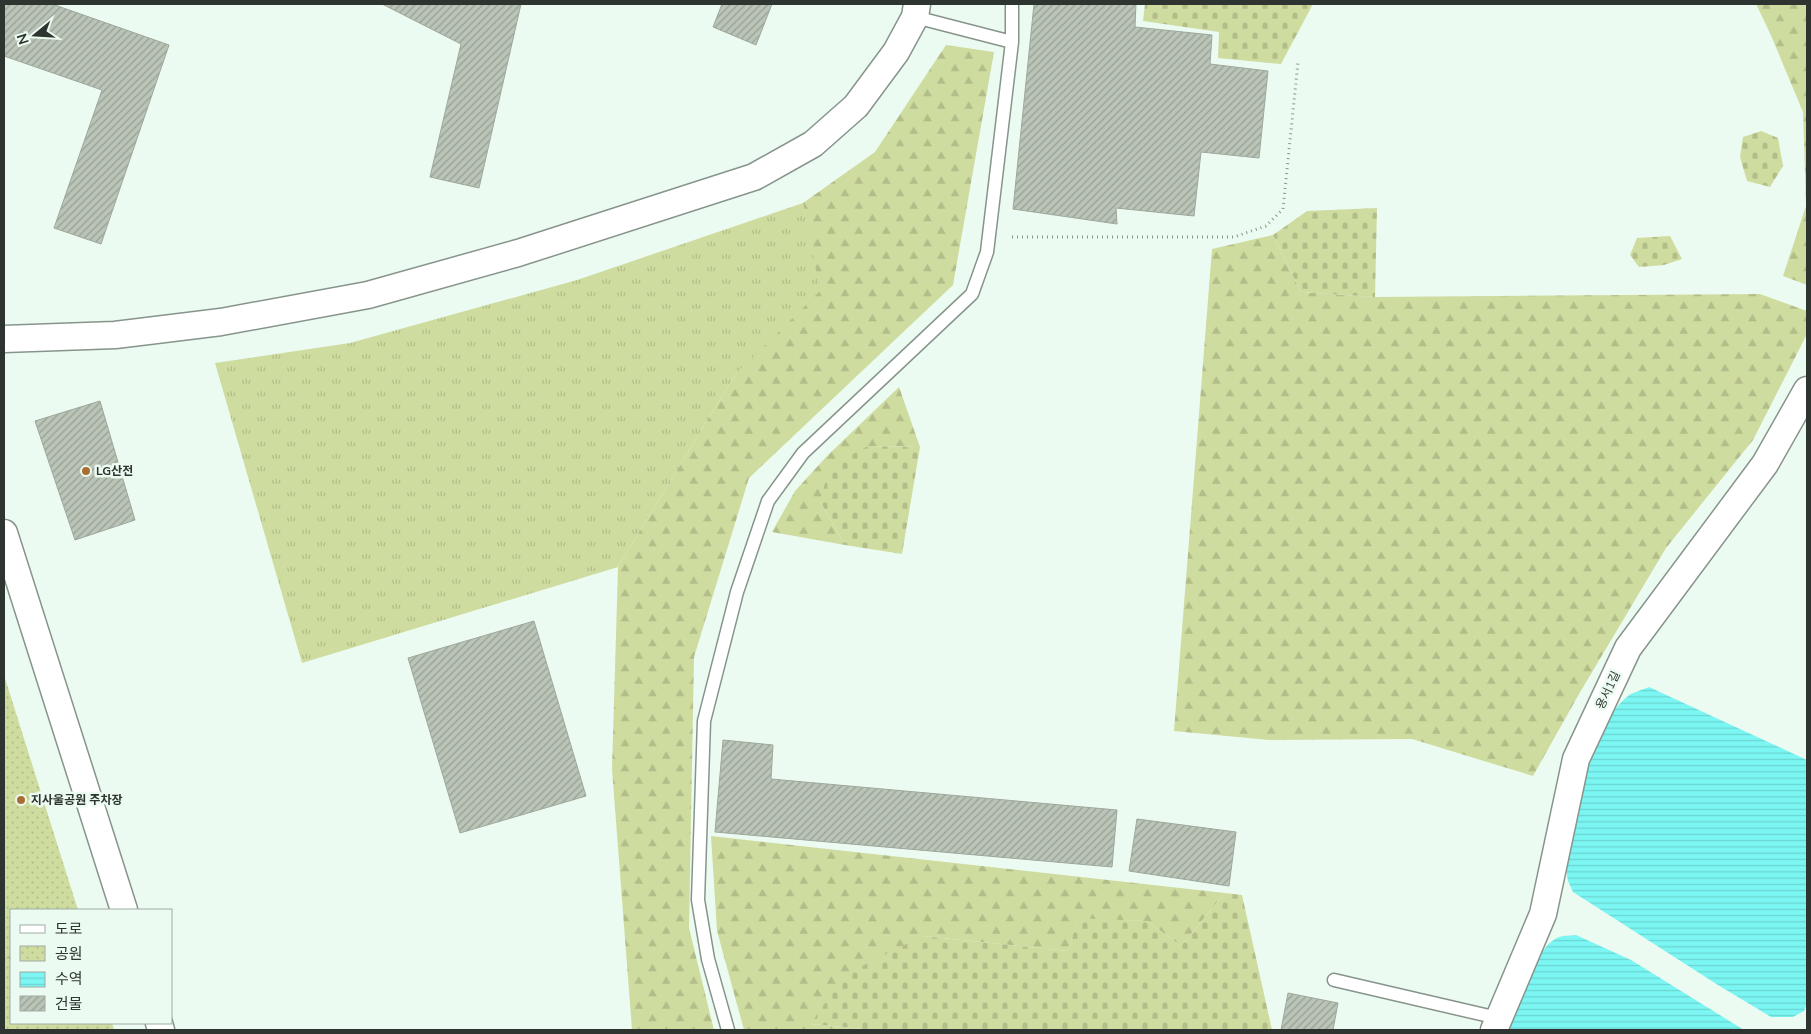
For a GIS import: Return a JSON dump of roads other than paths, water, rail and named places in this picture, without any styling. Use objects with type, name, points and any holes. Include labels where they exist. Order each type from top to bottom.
[{"type":"street","points":[[4,339],[131,333],[221,322],[368,295],[518,253],[754,177],[813,144],[856,106],[896,52],[916,10]]},
{"type":"street","name":"용서1길","points":[[1496,1024],[1543,914],[1576,758],[1628,648],[1765,464],[1807,390]]},
{"type":"street","points":[[4,533],[124,909]]},
{"type":"lane","points":[[728,1030],[708,959],[698,900],[704,721],[740,583],[768,501],[802,453],[972,294],[987,252],[1012,42],[1012,4]]},
{"type":"lane","points":[[916,10],[1012,42]]},
{"type":"lane","points":[[1334,980],[1496,1024]]},
{"type":"water","points":[[1649,687],[1807,760],[1807,1004],[1804,1011],[1793,1017],[1771,1017],[1718,985],[1573,892],[1568,881],[1566,870],[1574,827],[1593,752],[1614,711],[1628,696]]},
{"type":"water","points":[[1576,935],[1631,960],[1744,1030],[1509,1030],[1527,979],[1548,944],[1557,938]]},
{"type":"place","name":"LG산전","points":[[86,471]]},
{"type":"place","name":"지사울공원 주차장","points":[[21,800]]}]
